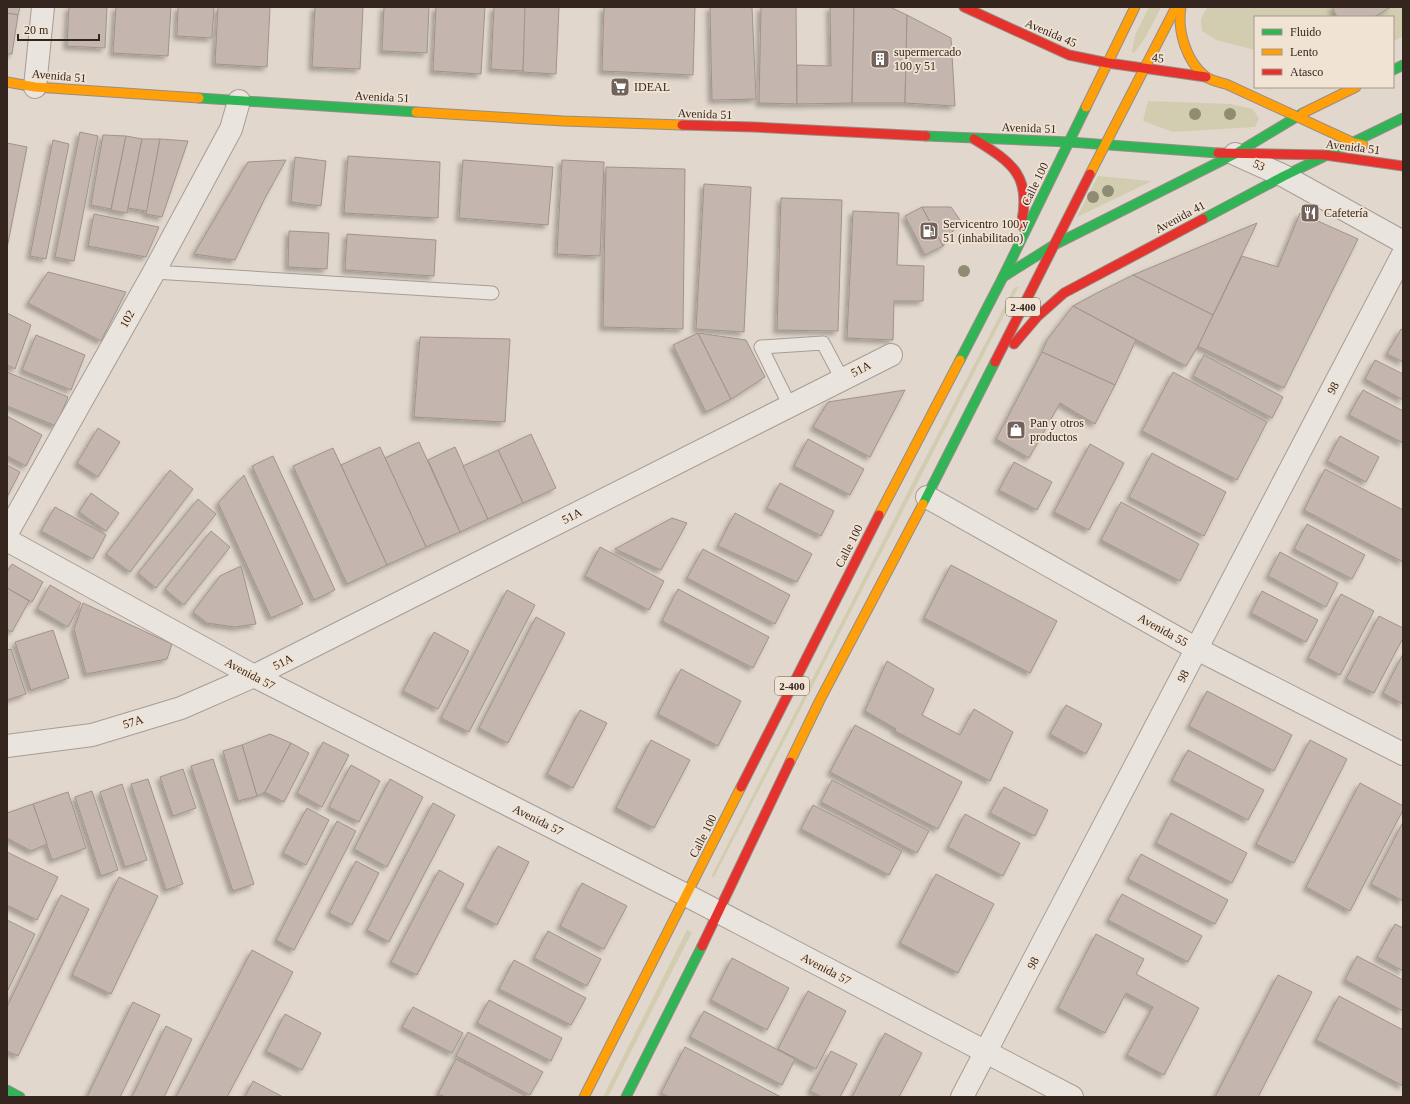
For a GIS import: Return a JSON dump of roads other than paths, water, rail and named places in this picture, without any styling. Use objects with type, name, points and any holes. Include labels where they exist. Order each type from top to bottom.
[{"type":"main road","name":"Avenida 45","points":[[964,7],[1069,55],[1108,63]]},
{"type":"main road","name":"Calle 100","points":[[584,1097],[866,539],[1003,277],[1135,7]]},
{"type":"main road","points":[[1106,144],[1142,69],[1176,7]]},
{"type":"main road","points":[[1181,7],[1179,13],[1180,27],[1187,48],[1193,61],[1206,77]]},
{"type":"main road","name":"45","points":[[1108,63],[1206,77],[1226,84]]},
{"type":"main road","points":[[1394,70],[1403,65]]},
{"type":"main road","name":"Avenida 51","points":[[7,82],[35,87],[563,121],[753,127],[973,139],[1069,142],[1235,154],[1326,155],[1403,166]]},
{"type":"main road","points":[[1226,84],[1248,84]]},
{"type":"main road","points":[[1226,84],[1354,143],[1375,149]]},
{"type":"main road","points":[[1003,277],[1054,245],[1235,154],[1296,116],[1354,88]]},
{"type":"main road","name":"Avenida 41","points":[[992,369],[1037,317],[1064,293],[1284,176],[1403,118]]},
{"type":"main road","points":[[973,139],[999,155],[1014,167],[1025,189],[1025,212],[1003,277]]},
{"type":"main road","name":"2-400","points":[[626,1097],[719,912],[820,700],[927,497],[1106,144]]},
{"type":"main road","points":[[7,1090],[20,1097]]},
{"type":"street","points":[[35,87],[43,7]]},
{"type":"street","name":"102","points":[[7,533],[154,272],[231,129],[238,101]]},
{"type":"street","name":"53","points":[[1235,154],[1284,176],[1403,242]]},
{"type":"street","name":"98","points":[[962,1097],[1403,254]]},
{"type":"street","name":"51A","points":[[254,676],[891,354]]},
{"type":"street","name":"Avenida 55","points":[[927,497],[1197,649],[1403,754]]},
{"type":"street","name":"Avenida 57","points":[[7,540],[254,676],[686,895],[1072,1097]]},
{"type":"street","name":"57A","points":[[7,746],[92,735],[181,708],[254,676]]},
{"type":"lane","points":[[154,272],[492,293]]},
{"type":"lane","points":[[790,406],[761,347],[823,343],[842,379]]},
{"type":"place","name":"supermercado 100 y 51","points":[[880,59]]},
{"type":"place","name":"IDEAL","points":[[620,87]]},
{"type":"place","name":"Cafetería","points":[[1310,213]]},
{"type":"place","name":"Servicentro 100 y 51 (inhabilitado)","points":[[929,231]]},
{"type":"place","name":"Pan y otros productos","points":[[1016,430]]}]
